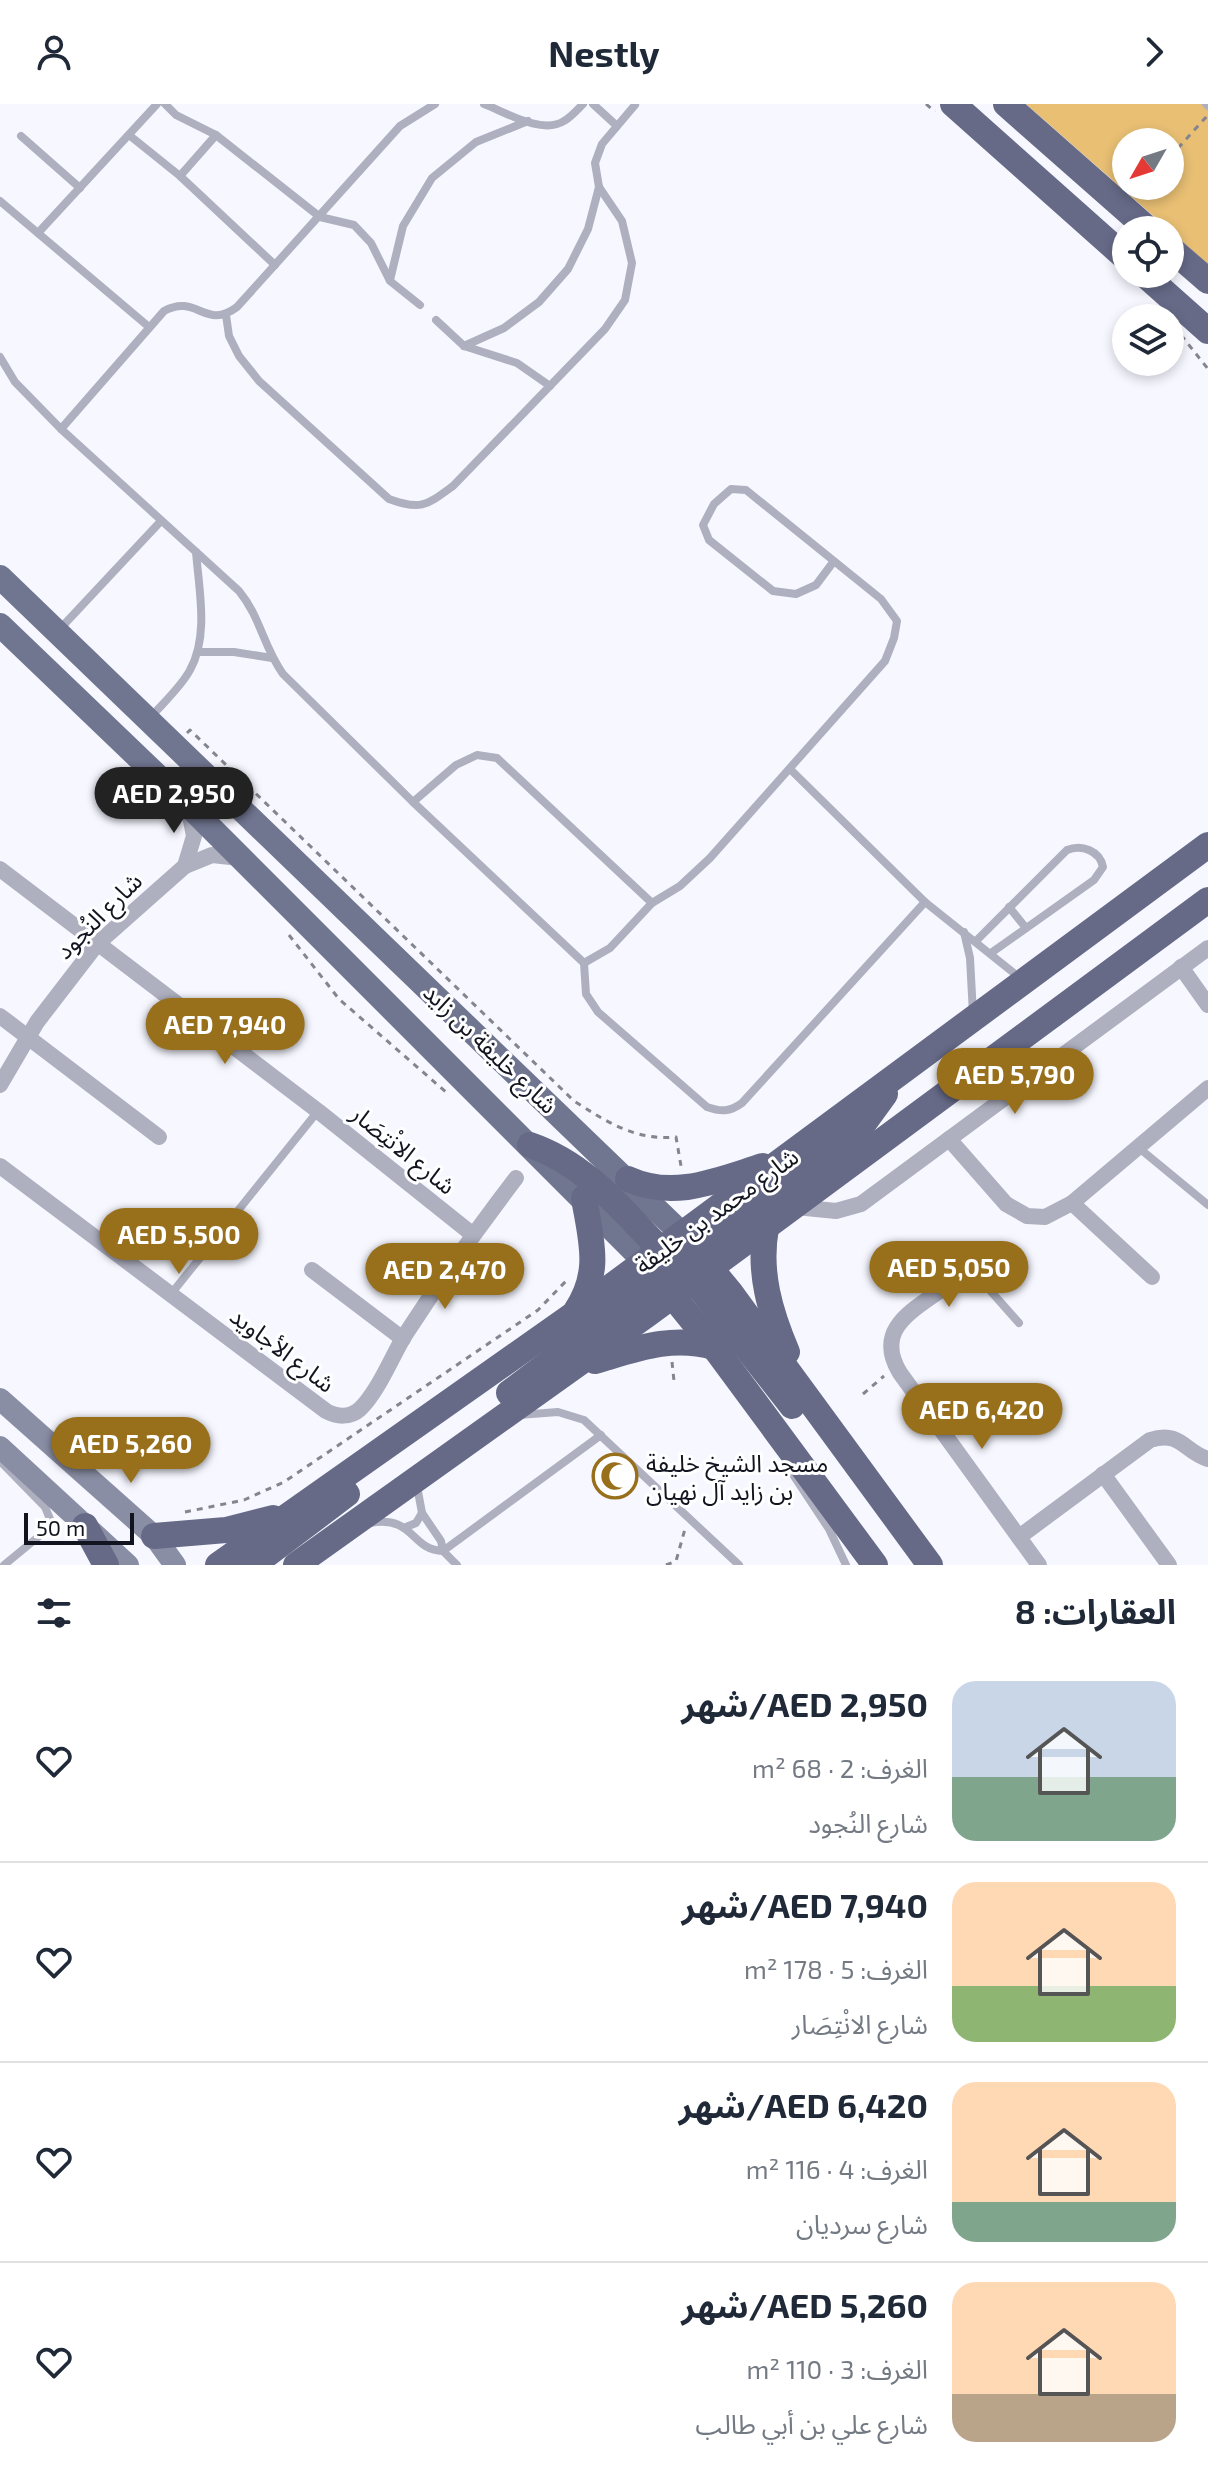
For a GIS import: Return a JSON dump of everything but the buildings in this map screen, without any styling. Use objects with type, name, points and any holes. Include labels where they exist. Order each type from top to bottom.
[{"type":"highway","points":[[953,104],[1112,246]]},
{"type":"highway","points":[[1006,104],[1133,216]]},
{"type":"highway","points":[[1184,260],[1208,281]]},
{"type":"highway","points":[[1160,288],[1208,331]]},
{"type":"highway","name":"شارع محمد بن خليفة","points":[[296,1565],[572,1368],[785,1159],[1208,845]]},
{"type":"highway","name":"شارع محمد بن خليفة","points":[[218,1565],[574,1314],[766,1228],[1208,900]]},
{"type":"highway","points":[[473,1439],[482,1421],[515,1387],[861,1127],[879,1105],[892,1080]]},
{"type":"highway","points":[[530,1145],[561,1157],[588,1176],[678,1266],[811,1429],[849,1455]]},
{"type":"highway","points":[[628,1179],[650,1188],[685,1189],[785,1159]]},
{"type":"highway","points":[[574,1314],[586,1294],[594,1260],[584,1198]]},
{"type":"highway","points":[[766,1228],[763,1256],[769,1306],[806,1395]]},
{"type":"highway","name":"شارع خليفة بن زايد","points":[[678,1266],[714,1347],[875,1565]]},
{"type":"highway","name":"شارع خليفة بن زايد","points":[[678,1266],[806,1395],[930,1565]]},
{"type":"highway","points":[[572,1368],[640,1348],[679,1341],[694,1341],[714,1347]]},
{"type":"highway","points":[[253,1565],[363,1483],[380,1464],[393,1441]]},
{"type":"highway","points":[[154,1536],[193,1534],[249,1524],[295,1510]]},
{"type":"highway","points":[[85,1526],[106,1565]]},
{"type":"main road","name":"شارع خليفة بن زايد","points":[[0,577],[628,1179],[678,1266]]},
{"type":"main road","name":"شارع خليفة بن زايد","points":[[0,625],[188,805],[584,1198],[678,1266]]},
{"type":"main road","points":[[0,1399],[154,1536],[175,1565]]},
{"type":"main road","points":[[0,1447],[128,1565]]},
{"type":"street","points":[[185,866],[194,836],[188,805]]},
{"type":"street","name":"شارع النُجود","points":[[0,1085],[27,1037],[97,944],[185,866],[212,855],[241,858]]},
{"type":"street","name":"شارع الانْتِصَار","points":[[0,869],[318,1111],[472,1234]]},
{"type":"street","points":[[794,1207],[836,1211],[855,1207],[1208,948]]},
{"type":"street","points":[[1181,967],[1208,1005]]},
{"type":"street","points":[[0,1016],[159,1137]]},
{"type":"street","points":[[949,1139],[999,1198],[1020,1213],[1036,1218],[1045,1217],[1072,1203],[1208,1088]]},
{"type":"street","name":"شارع الأجاويد","points":[[0,1166],[332,1415],[351,1415],[363,1406],[472,1234],[516,1178]]},
{"type":"street","points":[[1072,1203],[1152,1277]]},
{"type":"street","points":[[987,1260],[913,1310],[900,1322],[892,1344],[896,1367],[1039,1565]]},
{"type":"street","points":[[312,1270],[403,1339]]},
{"type":"street","points":[[1019,1537],[1145,1443],[1163,1437],[1177,1439],[1208,1459]]},
{"type":"street","points":[[1103,1474],[1169,1565]]},
{"type":"lane","points":[[38,233],[157,104]]},
{"type":"lane","points":[[165,104],[192,126],[216,135],[320,217],[339,219],[354,225],[371,243],[390,281],[420,305]]},
{"type":"lane","points":[[61,429],[164,311],[176,304],[188,305],[214,316],[226,315],[320,217],[400,126],[435,104]]},
{"type":"lane","points":[[484,104],[528,121],[551,126],[563,122],[583,104]]},
{"type":"lane","points":[[593,104],[617,126]]},
{"type":"lane","points":[[464,346],[504,328],[539,302],[568,269],[588,229],[599,187],[595,163],[602,144],[635,105]]},
{"type":"lane","points":[[390,281],[403,226],[432,178],[476,142],[528,121]]},
{"type":"lane","points":[[129,135],[180,176],[275,265]]},
{"type":"lane","points":[[180,176],[216,135]]},
{"type":"lane","points":[[21,136],[80,188]]},
{"type":"lane","points":[[226,315],[229,336],[239,356],[259,381],[389,499],[409,506],[429,503],[453,486],[550,386],[605,329],[625,300],[632,263],[622,221],[599,187]]},
{"type":"lane","points":[[0,201],[149,327]]},
{"type":"lane","points":[[436,320],[464,346],[517,363],[550,386]]},
{"type":"lane","points":[[0,357],[15,382],[61,429],[239,591],[254,609],[272,658],[283,674],[584,963],[586,994],[598,1012],[707,1107],[724,1111],[742,1103],[925,902]]},
{"type":"lane","points":[[584,963],[610,948],[652,903],[680,886],[710,858],[885,661],[894,638],[897,621],[881,599],[834,561],[746,490],[731,489],[714,504],[703,525],[709,540],[773,591],[796,594],[816,585],[834,561]]},
{"type":"lane","points":[[58,632],[161,521]]},
{"type":"lane","points":[[150,719],[189,672],[198,652],[201,618],[196,552]]},
{"type":"lane","points":[[198,652],[234,652],[272,658]]},
{"type":"lane","points":[[413,802],[456,765],[477,755],[497,758],[652,903]]},
{"type":"lane","points":[[790,769],[925,902],[1024,982]]},
{"type":"lane","points":[[976,941],[1067,850],[1077,847],[1096,853],[1103,867],[1100,875],[991,953]]},
{"type":"lane","points":[[1009,907],[1026,928]]},
{"type":"lane","points":[[964,932],[970,958],[974,1020]]},
{"type":"lane","points":[[171,1295],[318,1111]]},
{"type":"lane","points":[[1139,1148],[1208,1205]]},
{"type":"lane","points":[[972,1270],[1019,1323]]},
{"type":"lane","points":[[504,1417],[567,1413],[584,1420],[739,1565]]},
{"type":"lane","points":[[770,1422],[783,1459],[829,1529],[846,1565]]},
{"type":"lane","points":[[352,1525],[390,1521],[406,1527],[424,1545],[443,1551],[601,1435]]},
{"type":"lane","points":[[0,1462],[45,1507],[50,1519],[43,1533],[5,1564],[0,1555]]},
{"type":"lane","points":[[417,1479],[417,1496],[422,1513],[441,1541],[443,1551],[457,1565]]},
{"type":"lane","points":[[406,1527],[416,1523],[422,1513]]},
{"type":"path","points":[[1184,142],[1208,115]]},
{"type":"path","points":[[1184,340],[1208,369]]},
{"type":"path","points":[[176,744],[190,730],[574,1101],[614,1127],[655,1139],[676,1137],[685,1189]]},
{"type":"path","points":[[287,931],[339,999],[448,1094]]},
{"type":"path","points":[[193,1534],[178,1513],[244,1500],[284,1482],[530,1316],[554,1296],[579,1263],[594,1260]]},
{"type":"path","points":[[863,1394],[896,1367]]},
{"type":"path","points":[[666,1565],[676,1561],[689,1517]]},
{"type":"shaded area","points":[[1026,104],[1208,104],[1208,264],[1184,243],[1184,216],[1153,216],[1135,200],[1184,200],[1184,128],[1112,128],[1112,180]]},
{"type":"place","name":"مسجد الشيخ خليفة بن زايد آل نهيان","points":[[615,1476]]}]
